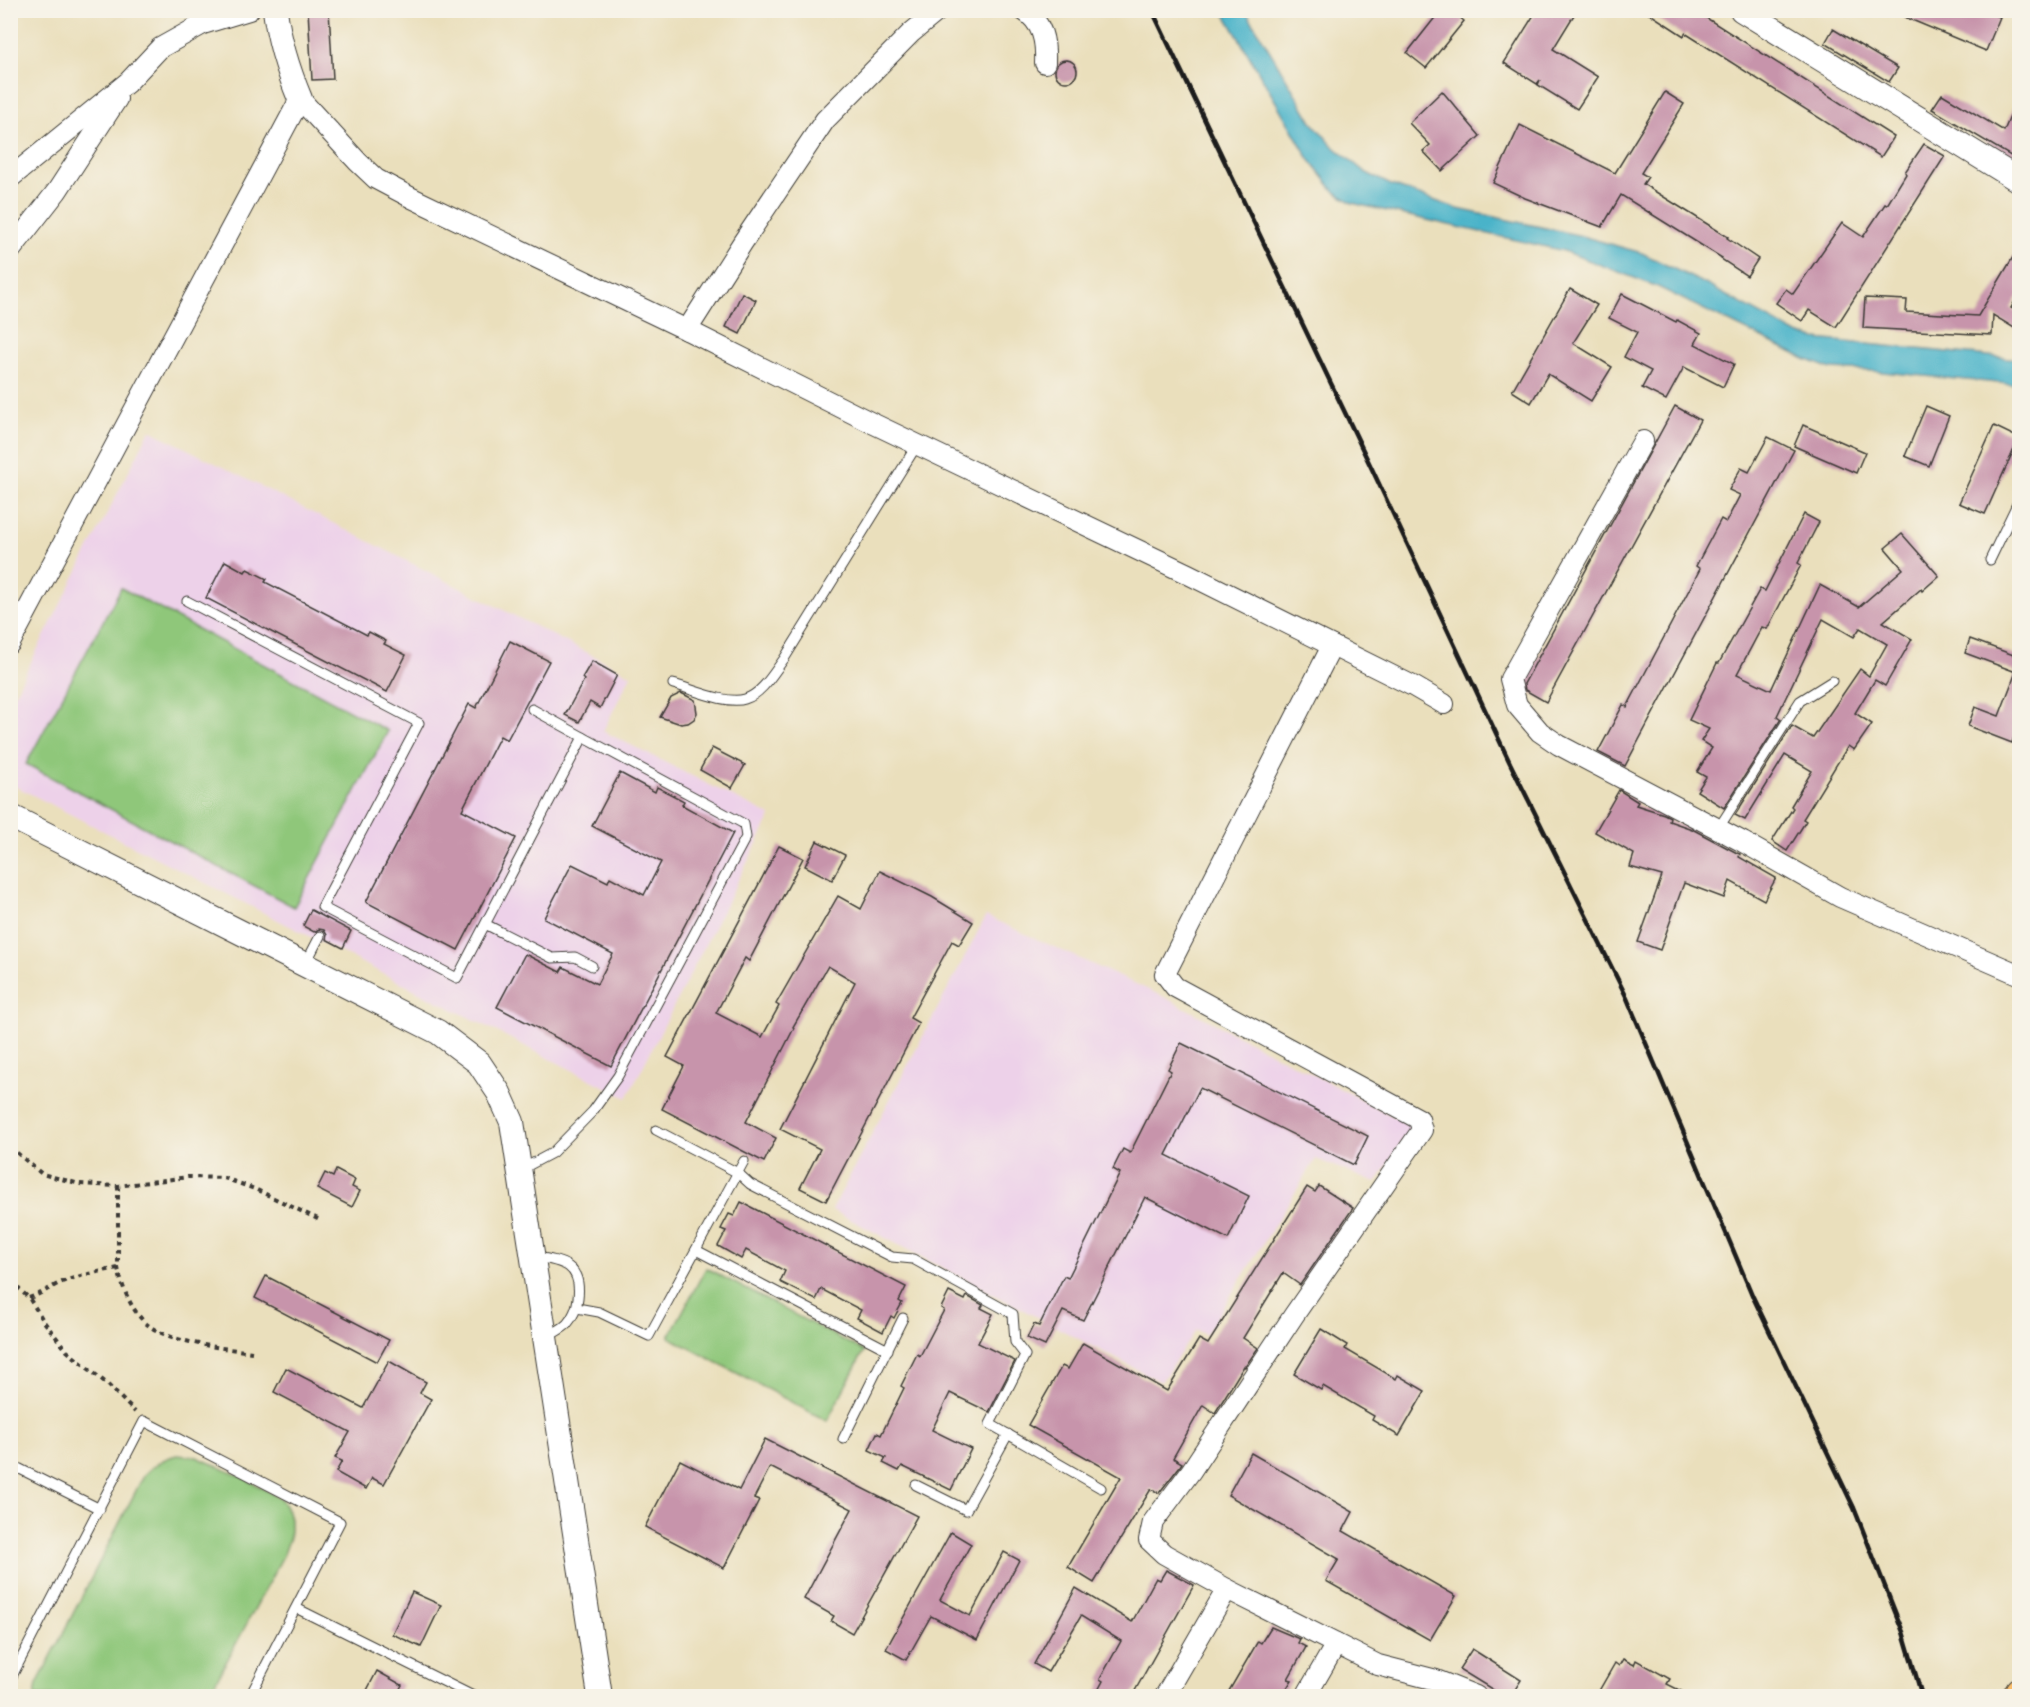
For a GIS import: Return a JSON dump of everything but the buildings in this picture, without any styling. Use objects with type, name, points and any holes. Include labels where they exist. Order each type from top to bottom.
[{"type":"main road","points":[[2018,1696],[2019,1692]]},
{"type":"street","points":[[10,178],[128,82],[160,48],[203,24],[249,10]]},
{"type":"street","points":[[275,10],[288,72],[300,99],[376,179],[917,445],[1188,574],[1413,686],[1444,704]]},
{"type":"street","points":[[687,330],[742,242],[825,120],[911,33],[939,10]]},
{"type":"street","points":[[1023,10],[1042,30],[1046,50],[1045,63]]},
{"type":"street","points":[[1742,10],[2019,181]]},
{"type":"street","points":[[10,251],[57,191],[128,82]]},
{"type":"street","points":[[10,643],[300,99]]},
{"type":"street","points":[[1643,441],[1510,679],[1517,705],[1540,732],[1559,745],[1840,897],[2019,975]]},
{"type":"street","points":[[1332,646],[1165,974],[1175,987],[1419,1119],[1422,1130],[1294,1315],[1191,1471],[1153,1522],[1149,1540],[1164,1554],[1378,1665],[1436,1680],[1476,1696]]},
{"type":"street","points":[[10,816],[438,1032],[479,1063],[499,1093],[512,1122],[600,1696]]},
{"type":"street","points":[[1165,1696],[1227,1588]]},
{"type":"street","points":[[1306,1696],[1336,1644]]},
{"type":"lane","points":[[673,684],[729,700],[746,699],[762,688],[784,659],[917,445]]},
{"type":"lane","points":[[1990,560],[2019,498]]},
{"type":"lane","points":[[187,601],[419,723],[322,907],[331,916],[457,978],[487,925],[583,737]]},
{"type":"lane","points":[[1718,829],[1800,701],[1832,681]]},
{"type":"lane","points":[[519,1170],[552,1153],[592,1111],[618,1076],[746,837],[744,824],[532,709]]},
{"type":"lane","points":[[487,925],[552,958],[575,957],[592,966]]},
{"type":"lane","points":[[305,965],[320,936]]},
{"type":"lane","points":[[656,1130],[738,1173],[750,1184],[892,1257],[913,1259],[1012,1314],[1015,1342],[1026,1355],[990,1424],[1101,1488]]},
{"type":"lane","points":[[577,1308],[599,1312],[649,1336],[744,1161]]},
{"type":"lane","points":[[696,1250],[888,1350]]},
{"type":"lane","points":[[532,1256],[557,1260],[572,1269],[580,1283],[577,1308],[567,1324],[545,1339]]},
{"type":"lane","points":[[843,1439],[903,1318]]},
{"type":"lane","points":[[10,1680],[144,1421],[340,1522],[250,1696]]},
{"type":"lane","points":[[915,1485],[966,1510],[1008,1434]]},
{"type":"lane","points":[[10,1464],[100,1509]]},
{"type":"lane","points":[[296,1608],[473,1696]]},
{"type":"path","points":[[10,1147],[42,1174],[80,1184],[118,1186],[188,1177],[224,1178],[255,1189],[322,1221]]},
{"type":"path","points":[[118,1186],[118,1268],[131,1303],[149,1325],[175,1338],[252,1352]]},
{"type":"path","points":[[29,1298],[45,1293],[60,1283],[118,1268]]},
{"type":"path","points":[[10,1281],[29,1298],[67,1351],[106,1383],[144,1421]]},
{"type":"shaded area","points":[[150,430],[631,675],[603,731],[771,816],[627,1098],[11,784],[10,703]]},
{"type":"shaded area","points":[[986,916],[1162,996],[1412,1126],[1376,1183],[1316,1159],[1206,1335],[1196,1330],[1161,1382],[832,1210]]},
{"type":"green space","points":[[121,588],[388,731],[294,907],[26,764]]},
{"type":"green space","points":[[706,1268],[864,1351],[827,1421],[669,1337]]},
{"type":"green space","points":[[177,1455],[197,1457],[248,1480],[281,1499],[290,1519],[290,1537],[284,1554],[208,1696],[35,1696],[37,1684],[144,1475],[159,1462]]},
{"type":"water","points":[[1223,11],[1246,11],[1312,122],[1332,145],[1365,172],[1389,184],[1458,209],[1578,235],[1642,253],[1797,334],[1816,339],[2019,359],[2019,385],[1831,369],[1805,359],[1658,287],[1564,251],[1352,203],[1335,192],[1309,159]]},
{"type":"railway","points":[[1152,10],[1510,763],[1626,996],[1753,1297],[1854,1508],[1903,1632],[1922,1696]]}]
